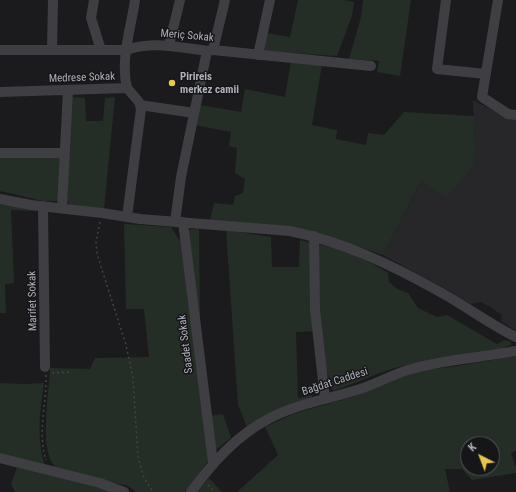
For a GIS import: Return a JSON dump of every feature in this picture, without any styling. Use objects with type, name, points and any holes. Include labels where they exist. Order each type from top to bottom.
[{"type":"street","points":[[52,50],[53,0]]},
{"type":"street","points":[[94,0],[91,18],[101,50]]},
{"type":"street","points":[[127,88],[126,50],[135,0]]},
{"type":"street","points":[[170,45],[180,0]]},
{"type":"street","name":"Saadet Sokak","points":[[213,463],[179,222],[181,177],[194,113],[225,0]]},
{"type":"street","points":[[258,55],[270,0]]},
{"type":"street","points":[[446,0],[437,69],[486,74]]},
{"type":"street","points":[[498,0],[482,97],[508,114],[516,115]]},
{"type":"street","name":"Meriç Sokak","points":[[0,50],[126,50],[140,46],[170,45],[210,51],[371,66]]},
{"type":"street","name":"Medrese Sokak","points":[[0,92],[127,88],[140,105]]},
{"type":"street","points":[[62,208],[68,90]]},
{"type":"street","points":[[127,217],[141,109],[140,105],[194,113]]},
{"type":"street","points":[[0,153],[65,154]]},
{"type":"street","points":[[0,199],[127,217],[290,231],[314,236],[378,259],[440,292],[516,338]]},
{"type":"street","name":"Marifet Sokak","points":[[43,206],[46,326],[45,367]]},
{"type":"street","points":[[314,236],[315,309],[325,399]]},
{"type":"street","name":"Bağdat Caddesi","points":[[191,492],[223,451],[250,430],[271,417],[358,390],[408,370],[442,362],[516,351]]},
{"type":"street","points":[[0,458],[100,483],[124,492]]},
{"type":"path","points":[[102,213],[96,242],[97,254],[126,345],[133,378],[138,457],[144,478],[154,492]]},
{"type":"path","points":[[45,367],[48,372],[54,374],[72,372]]},
{"type":"path","points":[[45,367],[42,447],[49,470]]},
{"type":"path","points":[[201,480],[216,492]]},
{"type":"shaded area","points":[[298,0],[344,0],[354,2],[352,16],[337,56],[263,51],[267,33],[290,37]]},
{"type":"shaded area","points":[[363,0],[411,0],[400,76],[377,72],[379,61],[349,59],[361,17]]},
{"type":"shaded area","points":[[291,61],[322,64],[312,125],[337,130],[336,139],[366,145],[368,133],[384,135],[404,112],[474,116],[475,146],[473,166],[446,197],[421,181],[383,255],[325,235],[290,228],[210,220],[214,203],[233,205],[235,196],[243,193],[245,179],[235,173],[237,148],[229,146],[231,132],[195,125],[200,105],[241,112],[245,89],[285,97]]},
{"type":"shaded area","points":[[71,97],[85,98],[86,121],[103,121],[105,98],[115,97],[104,209],[69,204],[67,200]]},
{"type":"shaded area","points":[[473,100],[507,118],[516,120],[516,331],[501,321],[502,315],[490,307],[481,302],[470,304],[453,293],[383,255],[421,181],[475,146]]},
{"type":"shaded area","points":[[0,157],[60,157],[59,201],[43,201],[0,191]]},
{"type":"shaded area","points":[[0,202],[39,211],[11,210],[14,283],[5,284],[6,313],[0,313]]},
{"type":"shaded area","points":[[124,224],[171,227],[182,244],[208,461],[185,492],[136,492],[128,486],[60,470],[53,463],[48,453],[46,424],[50,368],[90,369],[95,358],[149,357],[144,309],[126,309]]},
{"type":"shaded area","points":[[190,229],[199,229],[200,327],[188,235]]},
{"type":"shaded area","points":[[226,230],[271,237],[272,267],[299,267],[300,240],[311,243],[316,331],[296,332],[298,398],[312,395],[312,398],[286,406],[270,413],[247,427],[238,405]]},
{"type":"shaded area","points":[[316,244],[335,248],[354,255],[372,263],[388,273],[389,282],[397,289],[408,293],[418,308],[437,317],[447,315],[497,344],[505,340],[511,342],[511,345],[471,355],[393,368],[333,391],[324,357]]},
{"type":"shaded area","points":[[516,356],[516,451],[511,453],[516,467],[516,473],[500,476],[500,436],[460,436],[460,469],[445,469],[450,492],[237,492],[278,455],[265,427],[293,414],[358,395],[420,370],[451,367]]},
{"type":"shaded area","points":[[0,383],[44,383],[40,415],[40,445],[45,466],[0,455]]},
{"type":"shaded area","points":[[223,414],[231,438],[217,449],[213,447],[210,416]]},
{"type":"shaded area","points":[[17,467],[116,492],[15,492],[11,484]]},
{"type":"shaded area","points":[[468,476],[497,476],[472,480]]},
{"type":"shaded area","points":[[209,478],[222,492],[197,492]]},
{"type":"place","name":"Pirireis merkez camii","points":[[172,83]]}]
